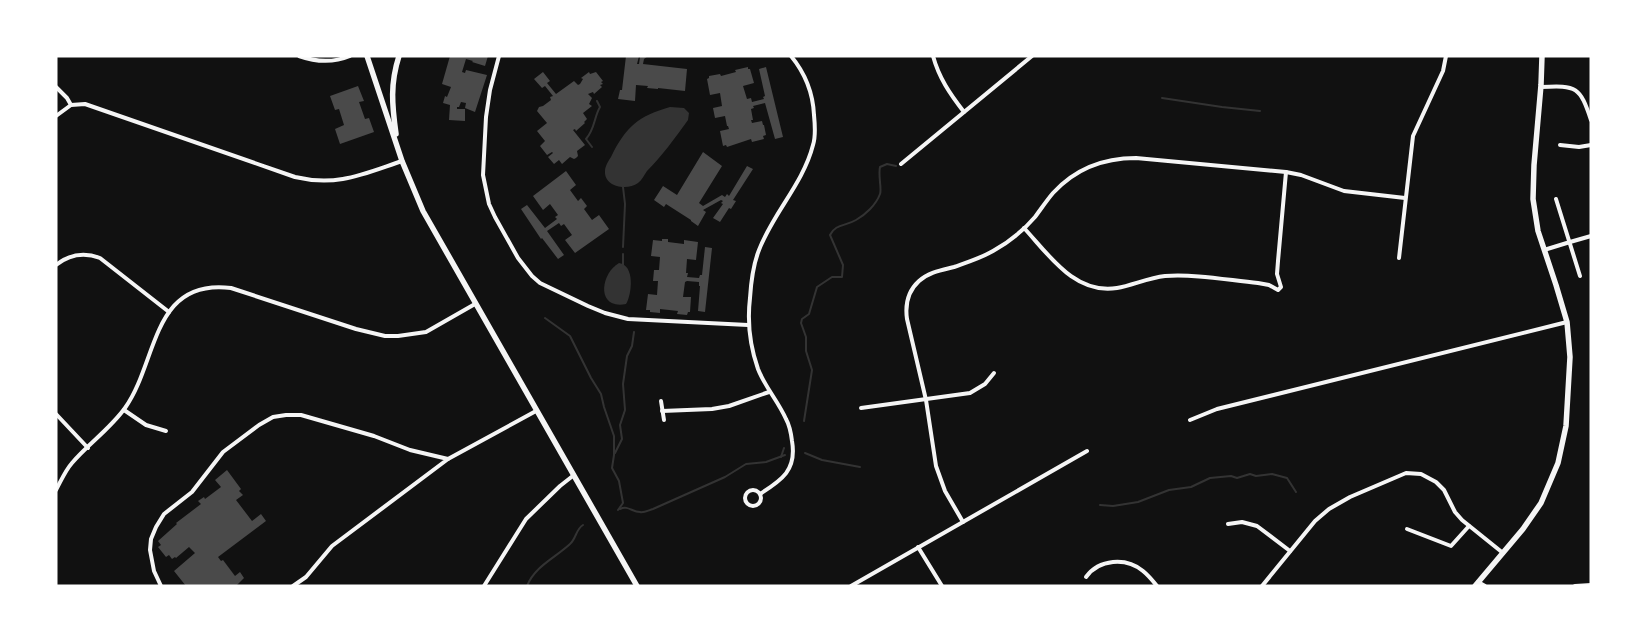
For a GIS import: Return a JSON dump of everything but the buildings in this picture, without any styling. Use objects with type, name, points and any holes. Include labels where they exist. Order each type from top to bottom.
[{"type":"main road","points":[[367,56],[402,161],[423,211],[637,586]]},
{"type":"main road","points":[[398,148],[393,114],[392,89],[393,76],[399,56]]},
{"type":"main road","points":[[1476,584],[1523,529],[1541,503],[1558,463],[1566,426],[1570,357],[1567,322],[1544,250],[1536,221],[1533,199],[1542,56]]},
{"type":"street","points":[[299,56],[308,60],[327,61],[340,60],[350,56]]},
{"type":"street","points":[[499,56],[490,90],[486,116],[483,175],[489,204],[495,217],[518,258],[532,276],[540,282],[605,314],[628,319],[748,324]]},
{"type":"street","points":[[760,494],[783,478],[791,465],[793,456],[793,446],[786,418],[769,392],[758,370],[748,324],[752,277],[759,251],[807,162],[814,144],[814,106],[810,90],[791,56]]},
{"type":"street","points":[[933,56],[936,68],[946,88],[964,112]]},
{"type":"street","points":[[901,164],[1032,56]]},
{"type":"street","points":[[1399,258],[1413,136],[1443,71],[1446,56]]},
{"type":"street","points":[[1541,87],[1559,86],[1578,92],[1583,97],[1591,120]]},
{"type":"street","points":[[56,87],[71,105]]},
{"type":"street","points":[[56,116],[71,105],[85,104],[306,180],[341,180],[402,161]]},
{"type":"street","points":[[1560,145],[1579,147],[1591,145]]},
{"type":"street","points":[[963,522],[945,491],[936,466],[926,400],[906,319],[906,305],[910,292],[930,274],[979,258],[1001,246],[1035,217],[1052,194],[1068,179],[1091,166],[1115,159],[1136,158],[1286,172],[1301,175],[1344,191],[1405,198]]},
{"type":"street","points":[[1024,228],[1069,276],[1096,288],[1117,288],[1154,278],[1179,276],[1258,283],[1269,285],[1278,290],[1281,287],[1277,274],[1286,172]]},
{"type":"street","points":[[1556,199],[1580,276]]},
{"type":"street","points":[[1544,250],[1591,236]]},
{"type":"street","points":[[56,265],[67,257],[78,254],[92,255],[100,258],[169,312]]},
{"type":"street","points":[[56,490],[72,463],[124,410],[137,389],[159,328],[169,312],[190,294],[200,290],[220,287],[231,288],[356,329],[375,334],[398,336],[426,332],[475,304]]},
{"type":"street","points":[[1190,420],[1217,409],[1567,322]]},
{"type":"street","points":[[861,408],[970,393],[985,384],[994,373]]},
{"type":"street","points":[[662,410],[712,409],[729,406],[769,392]]},
{"type":"street","points":[[661,401],[664,420]]},
{"type":"street","points":[[124,410],[146,426],[166,431]]},
{"type":"street","points":[[293,586],[306,577],[332,546],[448,459],[536,411]]},
{"type":"street","points":[[56,414],[88,448]]},
{"type":"street","points":[[161,586],[154,571],[150,550],[151,539],[164,514],[192,492],[224,452],[259,425],[273,417],[301,415],[374,436],[410,450],[448,459]]},
{"type":"street","points":[[851,586],[1087,451]]},
{"type":"street","points":[[1262,586],[1315,522],[1329,509],[1350,497],[1406,473],[1422,474],[1436,482],[1444,490],[1455,512],[1502,553]]},
{"type":"street","points":[[484,586],[526,519],[574,475]]},
{"type":"street","points":[[756,491],[760,494],[761,499],[756,505],[749,504],[746,501],[746,496],[749,492],[756,491]]},
{"type":"street","points":[[1228,524],[1242,522],[1257,526],[1290,551]]},
{"type":"street","points":[[1407,529],[1451,546],[1469,526]]},
{"type":"street","points":[[918,547],[942,586]]},
{"type":"street","points":[[1086,577],[1099,565],[1106,562],[1124,562],[1142,570],[1157,586]]},
{"type":"street","points":[[1476,584],[1485,586]]},
{"type":"street","points":[[1575,586],[1591,585]]},
{"type":"shaded area","points":[[670,107],[684,108],[689,113],[688,120],[642,179],[628,187],[617,186],[608,181],[605,169],[622,137],[634,124],[650,114]]},
{"type":"shaded area","points":[[619,263],[628,269],[630,274],[631,287],[626,304],[610,302],[604,290],[608,275]]},
{"type":"waterway","points":[[1162,98],[1260,111]]},
{"type":"waterway","points":[[592,147],[586,139],[600,107],[597,101]]},
{"type":"waterway","points":[[804,421],[812,370],[806,351],[806,337],[801,323],[802,319],[809,314],[817,287],[832,277],[842,277],[843,265],[830,235],[838,227],[856,220],[870,209],[880,194],[880,167],[887,164],[896,166]]},
{"type":"waterway","points":[[623,187],[625,204],[623,247]]},
{"type":"waterway","points":[[623,254],[623,265]]},
{"type":"waterway","points":[[545,318],[570,336],[601,394],[614,436],[612,468],[619,481],[623,503],[618,510]]},
{"type":"waterway","points":[[615,453],[622,439],[620,425],[625,410],[623,384],[627,356],[632,346],[634,332]]},
{"type":"waterway","points":[[781,457],[784,448]]},
{"type":"waterway","points":[[805,453],[822,460],[860,467]]},
{"type":"waterway","points":[[620,509],[625,508],[637,512],[653,509],[725,477],[746,464],[766,462],[785,455]]},
{"type":"waterway","points":[[1100,505],[1113,506],[1138,502],[1169,490],[1191,487],[1210,478],[1231,476],[1237,478],[1250,474],[1256,476],[1272,474],[1287,478],[1296,492]]},
{"type":"waterway","points":[[527,586],[540,568],[572,542],[583,525]]}]
